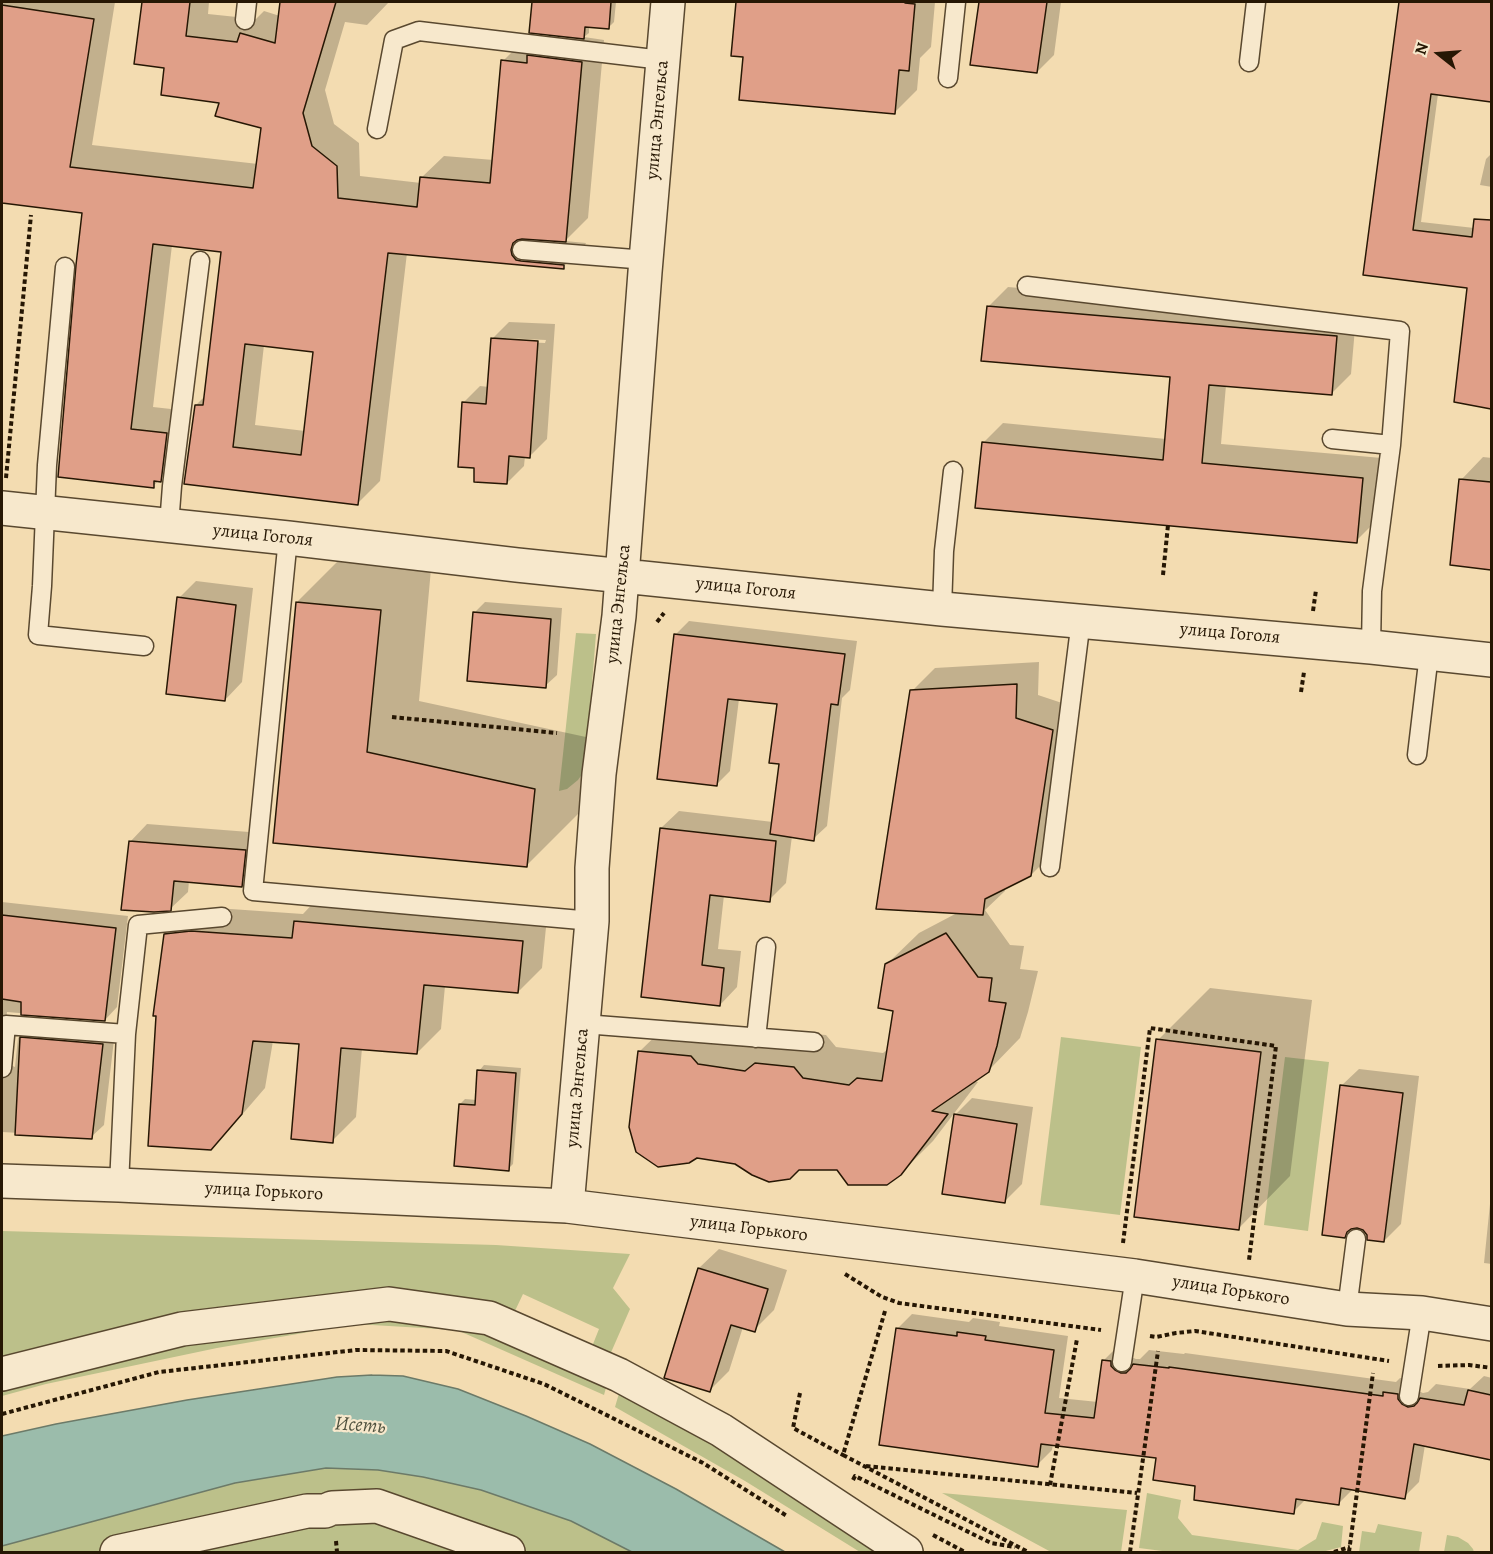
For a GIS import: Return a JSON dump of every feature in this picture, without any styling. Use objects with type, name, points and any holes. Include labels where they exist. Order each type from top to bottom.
[{"type":"street","name":"улица Энгельса","points":[[567,1206],[592,921],[592,868],[598,786],[619,616],[668,2]]},
{"type":"street","name":"улица Гоголя","points":[[4,495],[45,512],[517,565],[942,609],[1081,620],[1491,660]]},
{"type":"street","name":"улица Горького","points":[[2,1181],[567,1206],[1136,1276],[1347,1310],[1422,1313],[1491,1324]]},
{"type":"street","points":[[2,1374],[182,1329],[389,1304],[489,1318],[619,1375],[722,1430],[916,1542]]},
{"type":"street","points":[[117,1552],[307,1511],[377,1506],[508,1552]]},
{"type":"lane","points":[[245,20],[247,2]]},
{"type":"lane","points":[[948,78],[956,2]]},
{"type":"lane","points":[[1249,62],[1256,2]]},
{"type":"lane","points":[[376,129],[394,40],[419,31],[662,60]]},
{"type":"lane","points":[[522,250],[646,260]]},
{"type":"lane","points":[[169,525],[200,261]]},
{"type":"lane","points":[[65,267],[46,465],[47,486],[38,635],[144,646]]},
{"type":"lane","points":[[1027,286],[1400,331],[1391,445],[1372,591],[1371,647]]},
{"type":"lane","points":[[1332,439],[1391,445]]},
{"type":"lane","points":[[942,609],[944,551],[952,471]]},
{"type":"lane","points":[[288,538],[254,891],[592,921]]},
{"type":"lane","points":[[1050,867],[1081,620]]},
{"type":"lane","points":[[1417,755],[1429,654]]},
{"type":"lane","points":[[119,1185],[126,1034],[138,925],[222,917]]},
{"type":"lane","points":[[756,1038],[766,947]]},
{"type":"lane","points":[[584,1024],[814,1042]]},
{"type":"lane","points":[[2,1068],[6,1025],[126,1034]]},
{"type":"lane","points":[[1347,1310],[1356,1239]]},
{"type":"lane","points":[[1122,1362],[1136,1276]]},
{"type":"lane","points":[[1409,1396],[1422,1313]]},
{"type":"path","points":[[4,495],[31,215]]},
{"type":"path","points":[[1162,575],[1168,525]]},
{"type":"path","points":[[392,717],[557,733]]},
{"type":"path","points":[[1123,1244],[1150,1028],[1276,1046],[1249,1260]]},
{"type":"path","points":[[841,1271],[882,1297],[899,1303],[1156,1337],[1195,1331],[1414,1365],[1469,1365],[1491,1368]]},
{"type":"path","points":[[843,1455],[885,1311]]},
{"type":"path","points":[[1050,1485],[1077,1339]]},
{"type":"path","points":[[2,1414],[159,1372],[356,1350],[446,1351],[544,1384],[703,1463],[789,1517]]},
{"type":"path","points":[[1130,1552],[1158,1351]]},
{"type":"path","points":[[1334,1552],[1349,1550],[1373,1373]]},
{"type":"path","points":[[800,1393],[793,1428],[1028,1552]]},
{"type":"path","points":[[864,1465],[1137,1493]]},
{"type":"path","points":[[850,1487],[855,1476],[991,1543],[1019,1548]]},
{"type":"path","points":[[916,1542],[965,1552]]},
{"type":"green space","points":[[576,633],[596,634],[585,770],[567,789],[559,791]]},
{"type":"green space","points":[[1061,1037],[1141,1047],[1120,1215],[1040,1205]]},
{"type":"green space","points":[[1285,1057],[1329,1062],[1308,1231],[1264,1225]]},
{"type":"green space","points":[[2,1231],[496,1245],[630,1254],[613,1288],[630,1309],[609,1357],[591,1349],[599,1329],[523,1294],[514,1313],[402,1293],[265,1301],[2,1356]]},
{"type":"green space","points":[[467,1320],[610,1373],[604,1395],[457,1330],[355,1324],[217,1348],[46,1384],[2,1396],[2,1381],[298,1321]]},
{"type":"green space","points":[[620,1390],[897,1552],[860,1552],[745,1481],[615,1407]]},
{"type":"green space","points":[[326,1468],[378,1470],[481,1490],[571,1521],[632,1552],[2,1552],[2,1546],[235,1483]]},
{"type":"green space","points":[[942,1493],[1127,1510],[1121,1552],[1051,1552]]},
{"type":"green space","points":[[1147,1493],[1181,1500],[1178,1518],[1192,1535],[1298,1550],[1316,1539],[1322,1522],[1343,1526],[1341,1547],[1322,1552],[1170,1552],[1139,1548]]},
{"type":"green space","points":[[1378,1524],[1422,1532],[1419,1552],[1359,1552],[1362,1531],[1375,1533]]},
{"type":"green space","points":[[1447,1535],[1458,1537],[1468,1543],[1474,1552],[1444,1552]]},
{"type":"water","name":"Исеть","points":[[403,1376],[458,1389],[526,1416],[590,1444],[676,1489],[785,1552],[632,1552],[571,1521],[481,1490],[378,1470],[326,1468],[235,1483],[2,1546],[2,1436],[187,1400],[337,1377]]},
{"type":"building","points":[[142,2],[190,2],[186,36],[237,42],[240,33],[275,43],[280,2],[336,2],[303,113],[312,146],[337,166],[338,198],[417,207],[420,177],[490,183],[501,60],[527,63],[527,55],[582,62],[566,242],[522,239],[513,243],[511,250],[516,260],[564,265],[564,269],[388,253],[358,505],[184,484],[195,405],[203,405],[221,252],[153,244],[131,429],[167,433],[161,482],[154,481],[154,488],[58,477],[82,213],[2,203],[2,5],[94,19],[70,167],[253,188],[261,128],[215,116],[219,103],[161,95],[164,68],[134,64]],"holes":[[[245,344],[313,352],[301,455],[233,447]]]},
{"type":"building","points":[[532,2],[611,2],[609,29],[585,27],[584,39],[529,33]]},
{"type":"building","points":[[736,2],[905,2],[915,4],[909,71],[899,70],[895,114],[739,100],[743,57],[731,56]]},
{"type":"building","points":[[979,2],[1047,2],[1037,73],[970,65]]},
{"type":"building","points":[[1399,2],[1491,2],[1491,102],[1431,94],[1413,230],[1472,237],[1474,219],[1491,220],[1491,409],[1454,402],[1467,288],[1363,275]]},
{"type":"building","points":[[987,306],[1337,336],[1332,395],[1209,385],[1202,463],[1363,478],[1357,543],[975,508],[982,442],[1163,460],[1170,377],[981,361]]},
{"type":"building","points":[[491,338],[538,341],[530,458],[509,456],[507,484],[474,482],[474,468],[458,467],[462,402],[486,404]]},
{"type":"building","points":[[1459,479],[1491,482],[1491,570],[1450,565]]},
{"type":"building","points":[[177,597],[236,605],[225,701],[166,694]]},
{"type":"building","points":[[296,602],[381,610],[367,752],[535,789],[527,867],[273,843]]},
{"type":"building","points":[[473,612],[551,619],[546,688],[467,681]]},
{"type":"building","points":[[674,634],[845,654],[838,705],[831,704],[814,841],[770,834],[779,764],[769,763],[777,704],[728,699],[717,786],[657,779]]},
{"type":"building","points":[[1017,684],[1016,718],[1053,730],[1031,876],[985,899],[983,915],[876,909],[910,690]]},
{"type":"building","points":[[660,828],[776,841],[770,902],[710,895],[702,965],[724,968],[720,1006],[641,997]]},
{"type":"building","points":[[129,841],[246,850],[242,887],[174,881],[171,911],[121,910]]},
{"type":"building","points":[[2,915],[116,928],[105,1021],[21,1015],[21,1002],[2,999]]},
{"type":"building","points":[[294,921],[523,941],[518,993],[424,985],[417,1054],[341,1048],[333,1143],[291,1139],[299,1044],[253,1041],[242,1114],[211,1150],[148,1146],[156,1016],[153,1016],[164,934],[191,931],[292,938]]},
{"type":"building","points":[[946,933],[978,977],[992,978],[989,1001],[1006,1003],[997,1046],[989,1072],[932,1111],[948,1114],[901,1175],[887,1185],[848,1185],[837,1170],[799,1170],[790,1179],[769,1182],[735,1164],[697,1158],[689,1163],[658,1167],[636,1152],[629,1127],[638,1051],[691,1056],[698,1064],[745,1071],[755,1063],[794,1067],[803,1078],[849,1085],[857,1078],[882,1081],[893,1011],[878,1008],[885,964]]},
{"type":"building","points":[[20,1037],[103,1044],[92,1139],[15,1135]]},
{"type":"building","points":[[1156,1039],[1261,1052],[1239,1230],[1134,1217]]},
{"type":"building","points":[[477,1070],[516,1073],[509,1171],[454,1166],[459,1104],[475,1105]]},
{"type":"building","points":[[1340,1085],[1403,1093],[1384,1242],[1367,1240],[1367,1235],[1363,1230],[1357,1228],[1347,1232],[1345,1238],[1322,1235]]},
{"type":"building","points":[[954,1114],[1017,1124],[1005,1203],[942,1194]]},
{"type":"building","points":[[698,1268],[768,1289],[755,1332],[731,1325],[710,1392],[664,1378]]},
{"type":"building","points":[[896,1328],[957,1336],[957,1332],[986,1336],[985,1340],[1054,1350],[1045,1413],[1094,1418],[1102,1360],[1111,1361],[1111,1366],[1121,1373],[1126,1373],[1133,1364],[1383,1396],[1383,1392],[1398,1394],[1398,1399],[1408,1407],[1414,1406],[1420,1398],[1464,1405],[1468,1390],[1491,1395],[1491,1460],[1414,1444],[1405,1499],[1341,1488],[1339,1505],[1296,1499],[1294,1514],[1194,1500],[1195,1486],[1153,1480],[1156,1458],[1041,1444],[1038,1467],[879,1445]]}]
